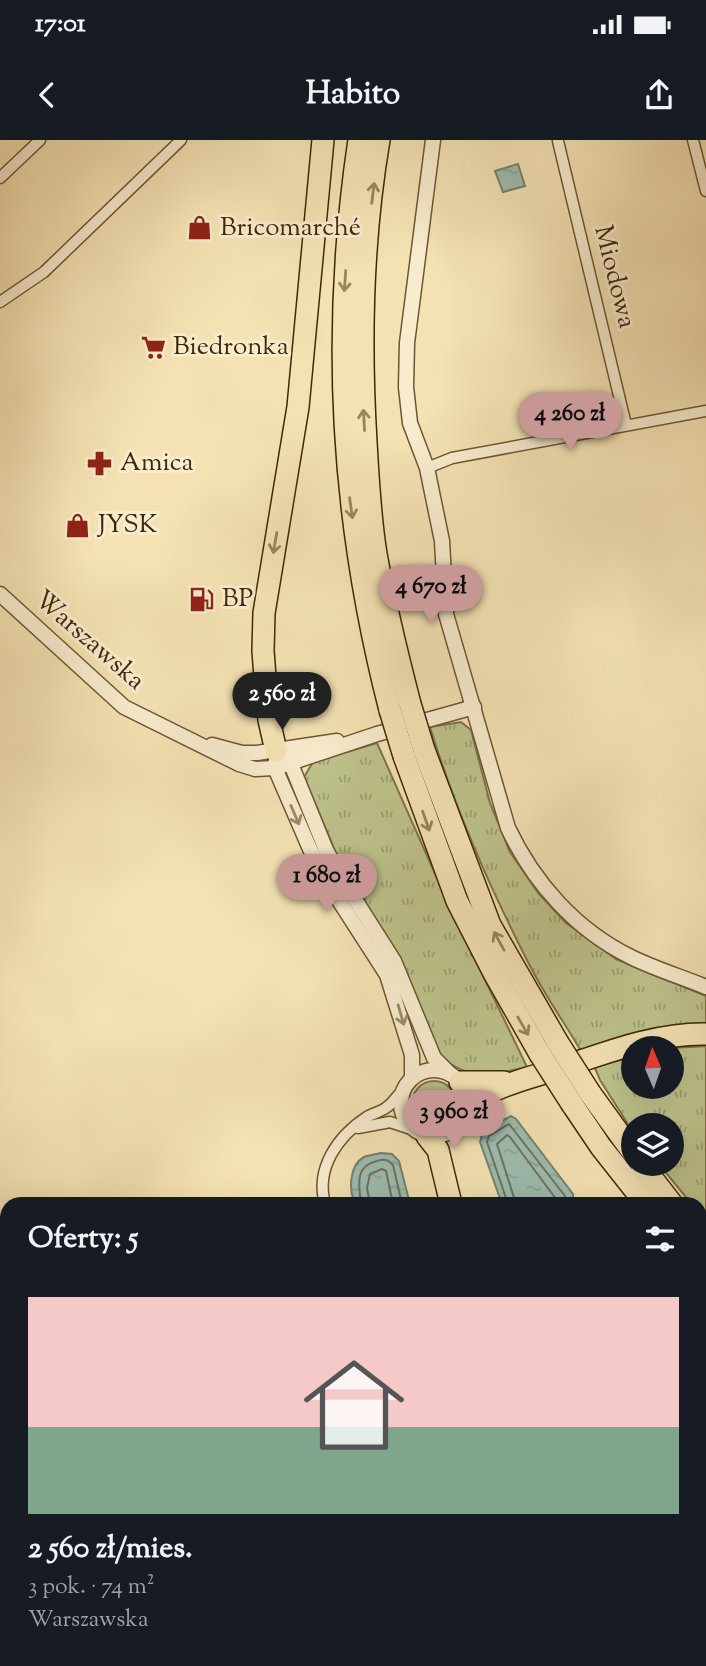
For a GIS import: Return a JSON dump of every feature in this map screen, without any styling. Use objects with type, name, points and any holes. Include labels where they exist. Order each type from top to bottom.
[{"type":"highway","points":[[281,761],[269,720],[263,650],[264,613],[300,394],[323,140]]},
{"type":"highway","points":[[359,140],[348,226],[342,348],[343,403],[349,499],[374,648],[400,707],[414,753],[490,925],[549,1048],[581,1098],[601,1147],[640,1197]]},
{"type":"highway","points":[[379,140],[364,297],[364,416],[369,496],[392,636],[400,707]]},
{"type":"highway","points":[[461,1122],[487,1094],[523,1080],[651,1040],[680,1034],[706,1034]]},
{"type":"highway","points":[[455,1078],[481,1084],[523,1080]]},
{"type":"highway","points":[[581,1098],[621,1140]]},
{"type":"highway","points":[[419,1132],[438,1150],[450,1197]]},
{"type":"highway","points":[[650,1176],[667,1197]]},
{"type":"street","points":[[0,178],[40,140]]},
{"type":"street","points":[[0,302],[44,272],[181,140]]},
{"type":"street","points":[[433,140],[407,344],[410,423],[427,468],[442,541],[446,614],[508,828],[521,856],[539,881],[582,926],[631,958],[706,987]]},
{"type":"street","points":[[693,140],[706,191]]},
{"type":"street","name":"Miodowa","points":[[558,141],[626,425]]},
{"type":"street","points":[[427,468],[453,458],[706,411]]},
{"type":"street","name":"Warszawska","points":[[0,594],[124,707],[187,738],[242,753],[281,761],[474,707]]},
{"type":"street","points":[[281,761],[310,849],[329,885],[387,975],[412,1055],[412,1078]]},
{"type":"street","points":[[281,761],[342,879],[394,961],[434,1058],[455,1078],[467,1102],[461,1122],[446,1134],[419,1132],[390,1122],[370,1124],[352,1130]]},
{"type":"street","points":[[324,1197],[322,1184],[325,1166],[332,1152],[352,1130],[368,1116],[387,1108],[412,1078],[430,1070],[455,1078]]},
{"type":"street","points":[[402,1091],[401,1111],[419,1132]]},
{"type":"green space","points":[[461,722],[471,730],[490,803],[510,852],[539,894],[566,923],[616,959],[706,996],[706,1023],[642,1031],[581,1051],[541,986],[487,877],[430,727]]},
{"type":"green space","points":[[377,743],[448,903],[527,1067],[491,1074],[472,1073],[440,1057],[345,875],[304,777],[313,762]]},
{"type":"green space","points":[[706,1046],[706,1197],[686,1197],[669,1176],[684,1176],[684,1113],[621,1113],[594,1066],[621,1060],[621,1099],[684,1099],[684,1047]]},
{"type":"green space","points":[[434,1081],[449,1088],[456,1103],[449,1118],[434,1125],[419,1118],[412,1103],[419,1088]]},
{"type":"water","points":[[518,164],[525,186],[503,192],[495,171]]},
{"type":"water","points":[[511,1116],[516,1119],[573,1197],[500,1197],[480,1142],[483,1131]]},
{"type":"water","points":[[381,1153],[392,1154],[399,1161],[408,1197],[353,1197],[351,1179],[355,1166],[364,1157]]},
{"type":"place","name":"Bricomarché","points":[[200,228]]},
{"type":"place","name":"Biedronka","points":[[153,347]]},
{"type":"place","name":"Amica","points":[[100,463]]},
{"type":"place","name":"JYSK","points":[[78,525]]},
{"type":"place","name":"BP","points":[[202,599]]}]
